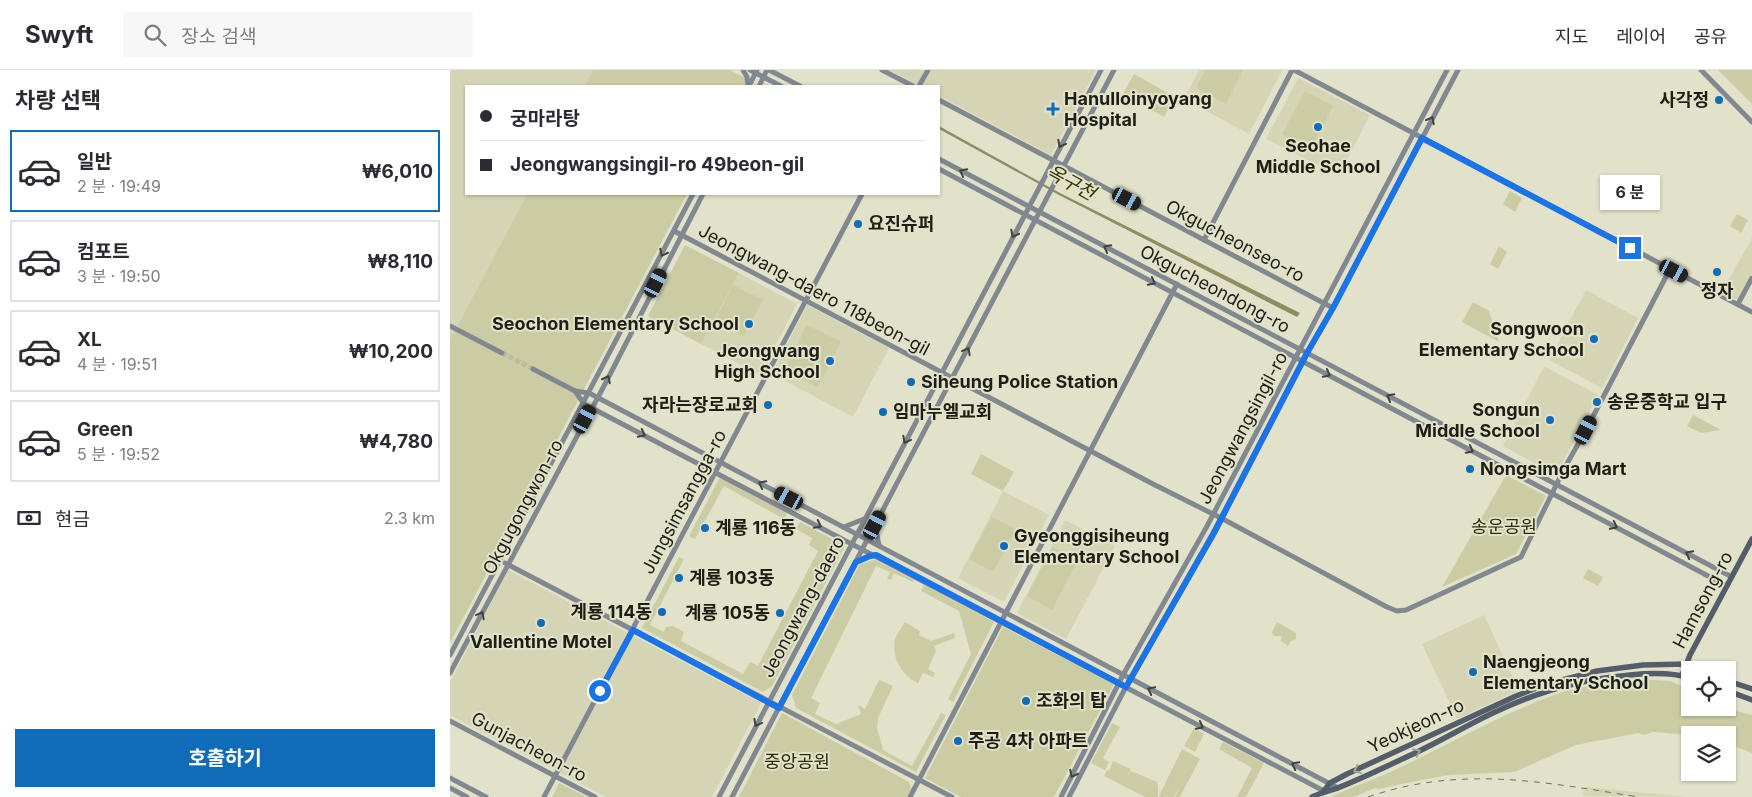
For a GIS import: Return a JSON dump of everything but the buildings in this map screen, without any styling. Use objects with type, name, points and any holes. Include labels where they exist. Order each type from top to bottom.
[{"type":"main road","name":"Hamsong-ro","points":[[1688,661],[1752,539]]},
{"type":"main road","name":"Yeokjeon-ro","points":[[1324,791],[1330,783],[1516,696],[1547,684],[1597,671],[1643,665],[1681,664]]},
{"type":"main road","name":"Yeokjeon-ro","points":[[1312,797],[1324,791],[1338,788],[1416,753],[1495,712],[1528,698],[1577,683],[1609,677],[1650,673],[1681,675]]},
{"type":"main road","points":[[1736,683],[1752,688]]},
{"type":"main road","points":[[1736,694],[1752,700]]},
{"type":"street","points":[[743,70],[749,85]]},
{"type":"street","points":[[750,70],[779,85]]},
{"type":"street","points":[[760,85],[768,70],[778,72],[798,85]]},
{"type":"street","points":[[882,70],[911,85]]},
{"type":"street","points":[[920,85],[928,70]]},
{"type":"street","points":[[1053,160],[1101,70]]},
{"type":"street","points":[[1064,166],[1114,70]]},
{"type":"street","points":[[1204,240],[1293,70],[1414,132],[1422,138],[1752,312]]},
{"type":"street","name":"Jeongwangsingil-ro","points":[[1061,797],[1123,675],[1213,515],[1447,70]]},
{"type":"street","name":"Jeongwangsingil-ro","points":[[1069,797],[1130,679],[1222,518],[1302,362],[1333,308],[1458,70]]},
{"type":"street","points":[[1701,70],[1752,122]]},
{"type":"street","points":[[750,85],[757,72]]},
{"type":"street","points":[[763,85],[776,83]]},
{"type":"street","name":"Okgucheonseo-ro","points":[[940,101],[1333,308]]},
{"type":"street","name":"Okgucheondong-ro","points":[[940,160],[1732,576]]},
{"type":"street","name":"Jeongwang-daero","points":[[719,797],[1053,160]]},
{"type":"street","name":"Jeongwang-daero","points":[[732,797],[1064,166]]},
{"type":"street","name":"Okgucheondong-ro","points":[[940,171],[1727,586]]},
{"type":"street","name":"Okgugongwon-ro","points":[[450,655],[692,195]]},
{"type":"street","name":"Okgugongwon-ro","points":[[450,673],[592,408],[701,195]]},
{"type":"street","name":"Jungsimsangga-ro","points":[[544,797],[861,195]]},
{"type":"street","name":"Jeongwang-daero 118beon-gil","points":[[674,231],[1397,611],[1406,610],[1521,557],[1553,494]]},
{"type":"street","points":[[1553,494],[1564,469],[1670,269]]},
{"type":"street","points":[[1738,304],[1752,278]]},
{"type":"street","points":[[910,797],[1177,284]]},
{"type":"street","points":[[450,326],[502,353]]},
{"type":"street","points":[[533,369],[575,391],[589,393],[1338,788]]},
{"type":"street","points":[[575,391],[584,404],[863,548],[1324,791]]},
{"type":"street","points":[[844,527],[865,519]]},
{"type":"street","points":[[875,525],[879,545]]},
{"type":"street","points":[[856,562],[876,555]]},
{"type":"street","points":[[500,560],[779,708],[952,797]]},
{"type":"street","name":"Gunjacheon-ro","points":[[450,720],[595,797]]},
{"type":"street","points":[[450,778],[486,797]]},
{"type":"street","points":[[450,788],[467,797]]},
{"type":"shaded area","points":[[450,70],[593,70],[586,85],[465,85],[465,195],[526,195],[450,340]]},
{"type":"shaded area","points":[[889,70],[1096,70],[1051,155],[940,97],[940,85],[918,85]]},
{"type":"shaded area","points":[[1199,70],[1282,71],[1249,134],[1184,99]]},
{"type":"shaded area","name":"Seohae Middle School","points":[[1298,78],[1370,115],[1339,176],[1266,139]]},
{"type":"shaded area","points":[[940,127],[1060,193],[1300,313],[1297,317],[1059,195],[940,130]]},
{"type":"shaded area","points":[[1752,238],[1752,273],[1738,300],[1721,293]]},
{"type":"shaded area","name":"Seochon Elementary School","points":[[739,273],[797,304],[760,375],[701,344]]},
{"type":"shaded area","name":"Songwoon Elementary School","points":[[1586,290],[1638,318],[1602,388],[1549,360]]},
{"type":"shaded area","name":"Jeongwang High School","points":[[807,305],[889,348],[853,417],[772,374]]},
{"type":"shaded area","name":"Songun Middle School","points":[[1544,366],[1598,395],[1556,475],[1503,446]]},
{"type":"shaded area","name":"Gyeonggisiheung Elementary School","points":[[1003,491],[1049,515],[1004,602],[958,578]]},
{"type":"shaded area","points":[[1065,520],[1115,546],[1066,639],[1017,613]]},
{"type":"shaded area","points":[[508,570],[761,703],[712,797],[606,797],[450,715],[450,682]]},
{"type":"shaded area","name":"Naengjeong Elementary School","points":[[1484,615],[1519,690],[1457,719],[1422,644]]},
{"type":"shaded area","points":[[1585,787],[1688,797],[1582,796]]},
{"type":"green space","points":[[593,70],[730,70],[747,79],[744,85],[586,85]]},
{"type":"green space","points":[[1205,70],[1243,70],[1226,104],[1196,88]]},
{"type":"green space","points":[[1718,70],[1752,70],[1752,104]]},
{"type":"green space","points":[[1134,74],[1175,97],[1164,117],[1123,94]]},
{"type":"green space","points":[[1305,91],[1333,106],[1311,150],[1282,134]]},
{"type":"green space","points":[[1510,191],[1522,198],[1515,212],[1503,204]]},
{"type":"green space","points":[[526,195],[686,195],[450,643],[450,340]]},
{"type":"green space","points":[[1737,214],[1748,220],[1741,233],[1730,226]]},
{"type":"green space","points":[[685,245],[739,273],[701,344],[648,316]]},
{"type":"green space","points":[[1499,246],[1507,252],[1498,269],[1490,264]]},
{"type":"green space","points":[[733,285],[763,300],[744,336],[715,321]]},
{"type":"green space","points":[[1473,302],[1489,311],[1499,342],[1462,322]]},
{"type":"green space","points":[[807,325],[841,342],[818,387],[784,370]]},
{"type":"green space","points":[[1693,415],[1721,430],[1701,433],[1687,426]]},
{"type":"green space","points":[[981,454],[1014,472],[1003,491],[971,474]]},
{"type":"green space","name":"송운공원","points":[[1506,475],[1546,496],[1516,554],[1442,587]]},
{"type":"green space","points":[[720,477],[787,513],[784,519],[724,486],[695,539],[689,536]]},
{"type":"green space","points":[[992,517],[1016,529],[993,572],[969,559]]},
{"type":"green space","points":[[800,522],[845,546],[772,686],[763,692],[642,628],[679,557],[684,559],[650,625],[664,632],[666,627],[673,626],[684,632],[681,641],[743,674],[750,662],[758,666],[818,551],[809,545],[812,538],[796,529]]},
{"type":"green space","points":[[1053,547],[1078,560],[1052,610],[1027,596]]},
{"type":"green space","points":[[875,560],[914,580],[913,582],[894,573],[891,580],[887,578],[890,572],[876,566],[811,698],[820,703],[815,714],[836,724],[861,714],[858,705],[865,709],[879,680],[893,686],[878,718],[877,727],[883,750],[912,766],[941,713],[946,715],[916,772],[796,708],[792,695],[860,564]]},
{"type":"green space","points":[[1588,569],[1603,577],[1598,586],[1583,578]]},
{"type":"green space","points":[[924,585],[994,622],[953,702],[948,699],[971,654],[959,611],[921,591]]},
{"type":"green space","points":[[905,622],[920,631],[919,635],[931,641],[954,633],[955,638],[934,646],[936,651],[928,669],[935,673],[933,677],[923,673],[918,683],[899,666],[895,653],[896,638]]},
{"type":"green space","points":[[1277,622],[1296,633],[1296,639],[1291,641],[1288,646],[1281,641],[1281,636],[1273,636],[1272,632]]},
{"type":"green space","points":[[1003,627],[1114,684],[1054,797],[961,797],[925,778]]},
{"type":"green space","points":[[1653,680],[1670,681],[1681,685],[1681,716],[1736,716],[1736,711],[1752,715],[1752,753],[1736,747],[1736,726],[1681,726],[1681,734],[1653,732],[1644,735],[1638,733],[1576,745],[1514,772],[1449,775],[1379,789],[1375,788],[1354,797],[1330,797],[1397,769],[1501,717],[1544,699],[1587,686]]},
{"type":"green space","name":"중앙공원","points":[[782,713],[909,782],[911,789],[907,797],[739,797]]},
{"type":"green space","points":[[1112,723],[1120,727],[1103,758],[1109,762],[1105,770],[1091,763]]},
{"type":"green space","points":[[1194,728],[1204,734],[1195,752],[1184,746]]},
{"type":"green space","points":[[1223,742],[1264,763],[1246,797],[1237,797],[1252,768],[1219,749]]},
{"type":"green space","points":[[1182,749],[1200,759],[1180,797],[1175,797],[1180,785],[1174,797],[1161,797],[1159,796]]},
{"type":"green space","points":[[1113,761],[1131,769],[1126,779],[1131,771],[1157,782],[1158,797],[1145,797],[1104,776],[1107,770],[1109,771]]},
{"type":"green space","points":[[559,783],[587,797],[552,797]]},
{"type":"tunnel","points":[[502,353],[533,369]]},
{"type":"railway","points":[[1368,797],[1402,787],[1436,781],[1469,779],[1503,779],[1536,782],[1638,797]]},
{"type":"place","name":"사각정","points":[[1719,100]]},
{"type":"place","name":"Hanulloinyoyang Hospital","points":[[1053,109]]},
{"type":"place","name":"Seohae Middle School","points":[[1318,127]]},
{"type":"place","name":"요진슈퍼","points":[[858,224]]},
{"type":"place","name":"정자","points":[[1717,272]]},
{"type":"place","name":"Seochon Elementary School","points":[[749,324]]},
{"type":"place","name":"Songwoon Elementary School","points":[[1594,339]]},
{"type":"place","name":"Jeongwang High School","points":[[830,361]]},
{"type":"place","name":"Siheung Police Station","points":[[911,382]]},
{"type":"place","name":"송운중학교 입구","points":[[1597,402]]},
{"type":"place","name":"자라는장로교회","points":[[768,405]]},
{"type":"place","name":"임마누엘교회","points":[[883,412]]},
{"type":"place","name":"Songun Middle School","points":[[1550,420]]},
{"type":"place","name":"Nongsimga Mart","points":[[1470,469]]},
{"type":"place","name":"계룡 116동","points":[[705,528]]},
{"type":"place","name":"Gyeonggisiheung Elementary School","points":[[1004,546]]},
{"type":"place","name":"계룡 103동","points":[[679,578]]},
{"type":"place","name":"계룡 114동","points":[[662,612]]},
{"type":"place","name":"계룡 105동","points":[[780,613]]},
{"type":"place","name":"Vallentine Motel","points":[[541,623]]},
{"type":"place","name":"Naengjeong Elementary School","points":[[1473,672]]},
{"type":"place","name":"조화의 탑","points":[[1026,701]]},
{"type":"place","name":"주공 4차 아파트","points":[[958,741]]},
{"type":"route","points":[[600,691],[633,630],[779,708],[856,562],[876,555],[1126,687],[1214,533],[1307,353],[1333,308],[1422,138],[1630,248]]},
{"type":"water label","name":"옥구천","points":[[1071,182]]}]
